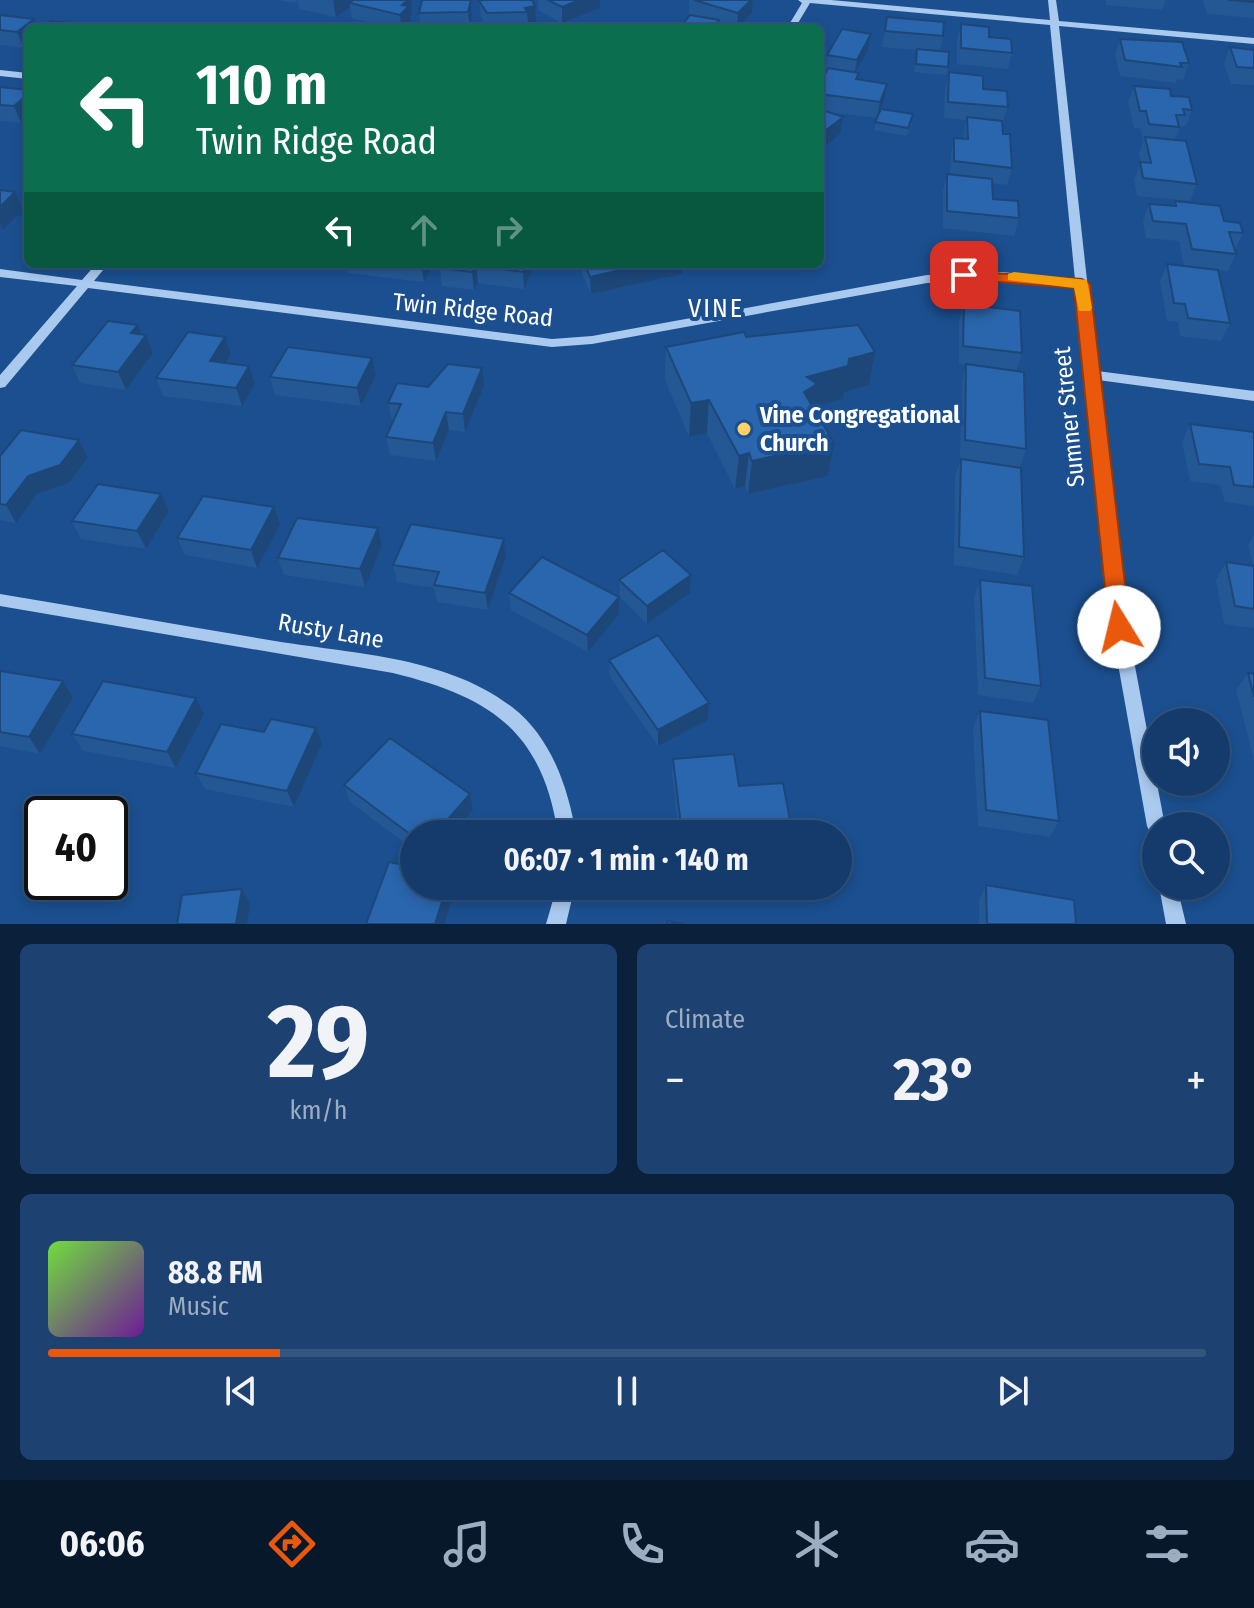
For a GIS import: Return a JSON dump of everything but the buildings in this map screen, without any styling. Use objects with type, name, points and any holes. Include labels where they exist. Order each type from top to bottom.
[{"type":"street","points":[[793,24],[805,0],[1254,41]]},
{"type":"street","name":"Sumner Street","points":[[1052,0],[1114,597],[1153,812]]},
{"type":"street","points":[[0,73],[24,76]]},
{"type":"street","points":[[0,384],[99,268]]},
{"type":"street","name":"Twin Ridge Road","points":[[0,273],[552,343],[592,340],[927,279],[1002,276],[1082,284]]},
{"type":"street","points":[[1091,375],[1254,396]]},
{"type":"street","name":"Rusty Lane","points":[[0,600],[357,662],[440,678],[470,689],[506,712],[547,761],[563,802],[565,820]]},
{"type":"street","points":[[556,924],[562,900]]},
{"type":"street","points":[[1171,900],[1176,924]]},
{"type":"slow traffic","points":[[1014,277],[1082,284],[1084,308]]},
{"type":"place","name":"Vine Congregational Church","points":[[744,429]]},
{"type":"district","name":"VINE","points":[[716,308]]},
{"type":"route","points":[[964,275],[1082,284],[1119,627]]}]
